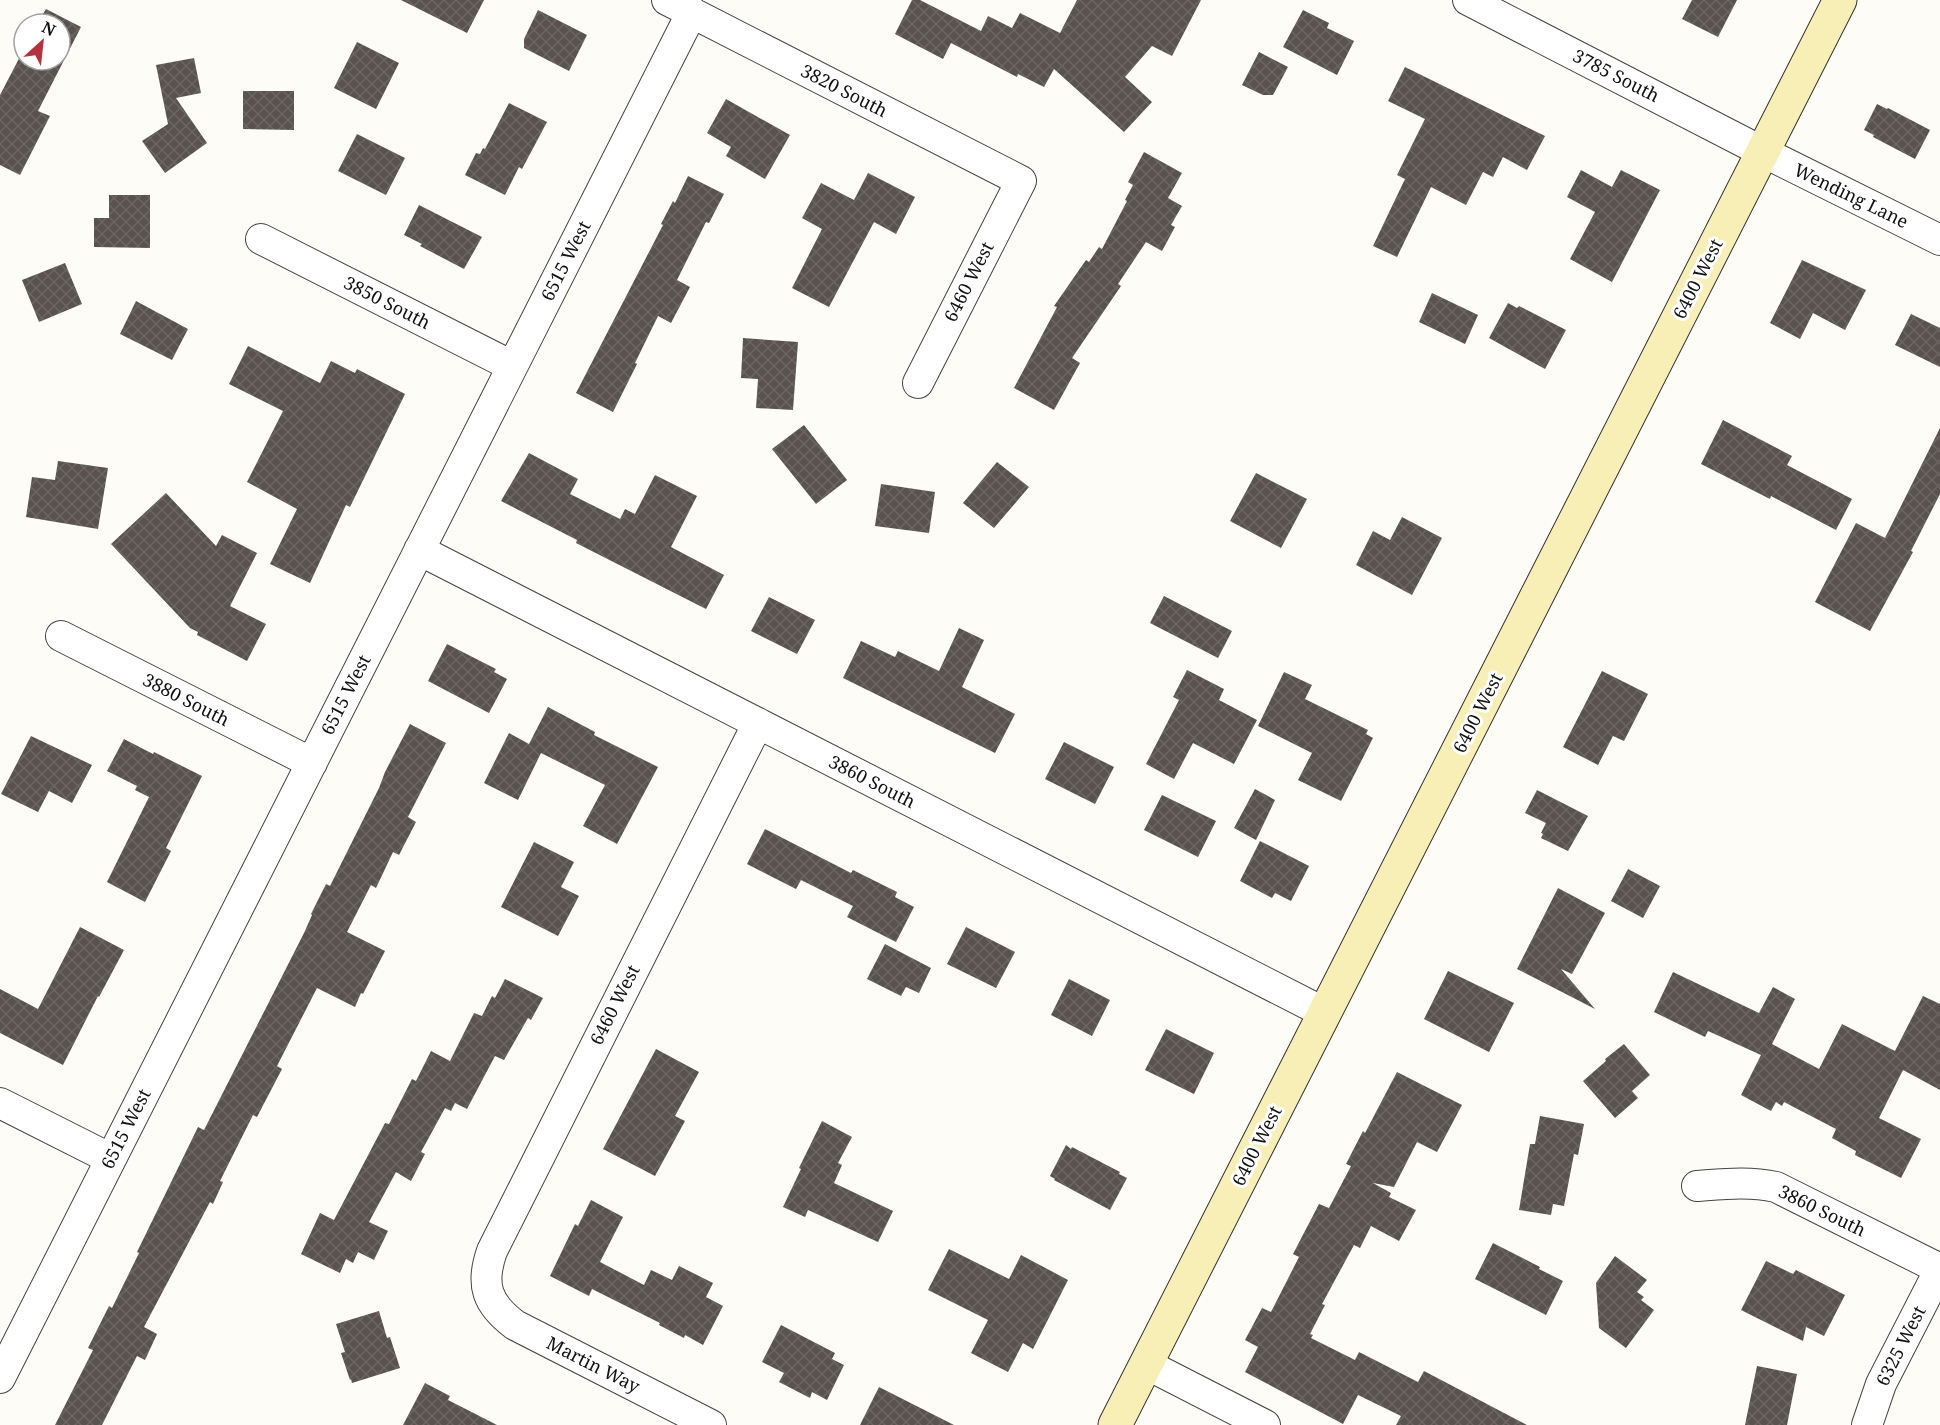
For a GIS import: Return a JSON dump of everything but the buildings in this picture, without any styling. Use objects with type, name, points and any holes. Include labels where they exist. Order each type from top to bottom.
[{"type":"street","name":"3785 South","points":[[1468,0],[1763,152]]},
{"type":"street","name":"6400 West","points":[[1115,1425],[1840,0]]},
{"type":"street","name":"3820 South","points":[[680,6],[1021,181]]},
{"type":"street","name":"6515 West","points":[[0,1377],[512,366],[680,6]]},
{"type":"street","name":"Wending Lane","points":[[1763,152],[1940,240]]},
{"type":"street","name":"6460 West","points":[[918,383],[1021,181]]},
{"type":"street","name":"3850 South","points":[[261,239],[512,366]]},
{"type":"street","name":"3860 South","points":[[419,550],[1325,1013]]},
{"type":"street","name":"3880 South","points":[[61,636],[312,763]]},
{"type":"street","name":"6460 West","points":[[487,1291],[487,1264],[492,1251],[758,723]]},
{"type":"street","points":[[0,1102],[111,1159]]},
{"type":"street","name":"3860 South","points":[[1697,1186],[1758,1183],[1776,1187],[1940,1269]]},
{"type":"street","name":"6325 West","points":[[1867,1425],[1881,1384],[1940,1269]]},
{"type":"street","name":"Martin Way","points":[[487,1291],[492,1304],[515,1325],[711,1425]]},
{"type":"street","points":[[1146,1364],[1265,1425]]}]
